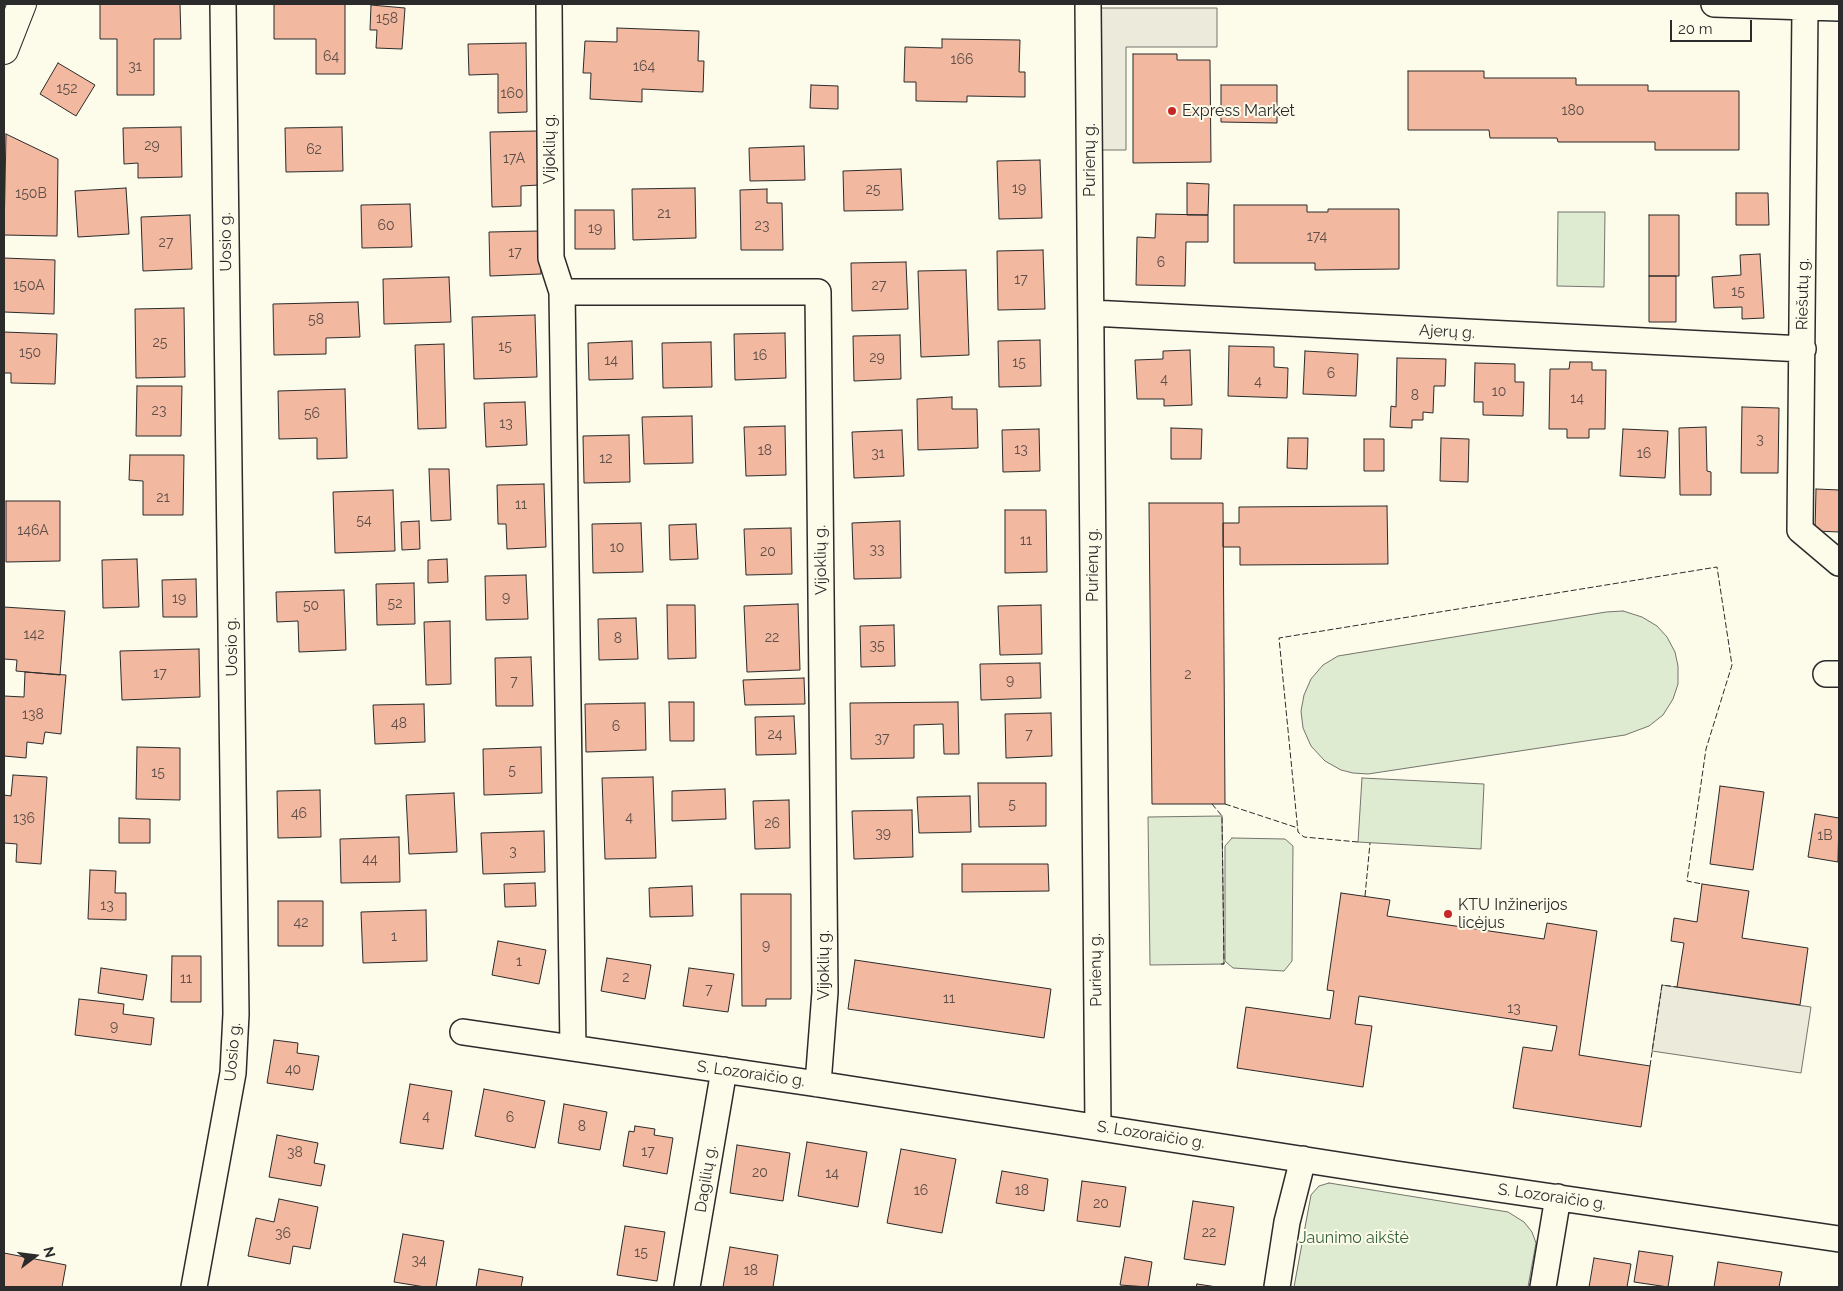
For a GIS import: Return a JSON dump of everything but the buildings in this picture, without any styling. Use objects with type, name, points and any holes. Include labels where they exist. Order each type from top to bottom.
[{"type":"street","points":[[4,50],[22,4]]},
{"type":"street","name":"Uosio g.","points":[[194,1287],[233,1072],[236,1014],[223,4]]},
{"type":"street","name":"Vijoklių g.","points":[[549,4],[551,258],[562,292],[573,1048]]},
{"type":"street","name":"Purienų g.","points":[[1088,4],[1098,1127]]},
{"type":"street","points":[[1714,4],[1839,8]]},
{"type":"street","name":"Riešutų g.","points":[[1805,7],[1800,530],[1839,563]]},
{"type":"street","name":"Vijoklių g.","points":[[562,292],[818,292],[825,992],[818,1084]]},
{"type":"street","name":"Ajerų g.","points":[[1091,313],[1803,349]]},
{"type":"street","name":"S. Lozoraičio g.","points":[[463,1032],[1839,1239]]},
{"type":"street","name":"Dagilių g.","points":[[687,1287],[724,1070]]},
{"type":"street","points":[[1277,1287],[1287,1222],[1303,1158]]},
{"type":"street","points":[[1543,1287],[1558,1198]]},
{"type":"green space","points":[[1558,212],[1605,212],[1604,287],[1557,286]]},
{"type":"green space","points":[[1623,611],[1642,617],[1657,626],[1667,637],[1675,652],[1678,666],[1678,684],[1673,699],[1663,715],[1649,726],[1625,735],[1368,774],[1341,770],[1325,761],[1311,746],[1303,728],[1301,711],[1304,695],[1311,679],[1323,665],[1338,656],[1606,612]]},
{"type":"green space","points":[[1362,778],[1484,784],[1481,849],[1358,842]]},
{"type":"green space","points":[[1222,816],[1224,964],[1150,965],[1148,817]]},
{"type":"green space","points":[[1232,838],[1285,839],[1293,846],[1292,961],[1284,971],[1233,968],[1225,961],[1225,846]]},
{"type":"green space","name":"Jaunimo aikštė","points":[[1329,1183],[1508,1212],[1524,1222],[1532,1232],[1536,1243],[1528,1287],[1294,1287],[1311,1195],[1319,1186]]},
{"type":"shaded area","points":[[1099,8],[1217,8],[1217,47],[1126,47],[1126,150],[1100,150]]},
{"type":"shaded area","points":[[1662,985],[1811,1007],[1801,1073],[1652,1051]]},
{"type":"fence","points":[[1358,842],[1304,837],[1298,832],[1279,638],[1717,567],[1732,665],[1706,749],[1687,881],[1702,884]]},
{"type":"fence","points":[[1212,804],[1222,816],[1224,964],[1221,964]]},
{"type":"fence","points":[[1225,804],[1298,828]]},
{"type":"fence","points":[[1365,896],[1370,843]]},
{"type":"fence","points":[[1650,1066],[1662,985],[1677,987]]},
{"type":"place","name":"Express Market","points":[[1172,111]]},
{"type":"place","name":"KTU Inžinerijos licėjus","points":[[1448,914]]}]
